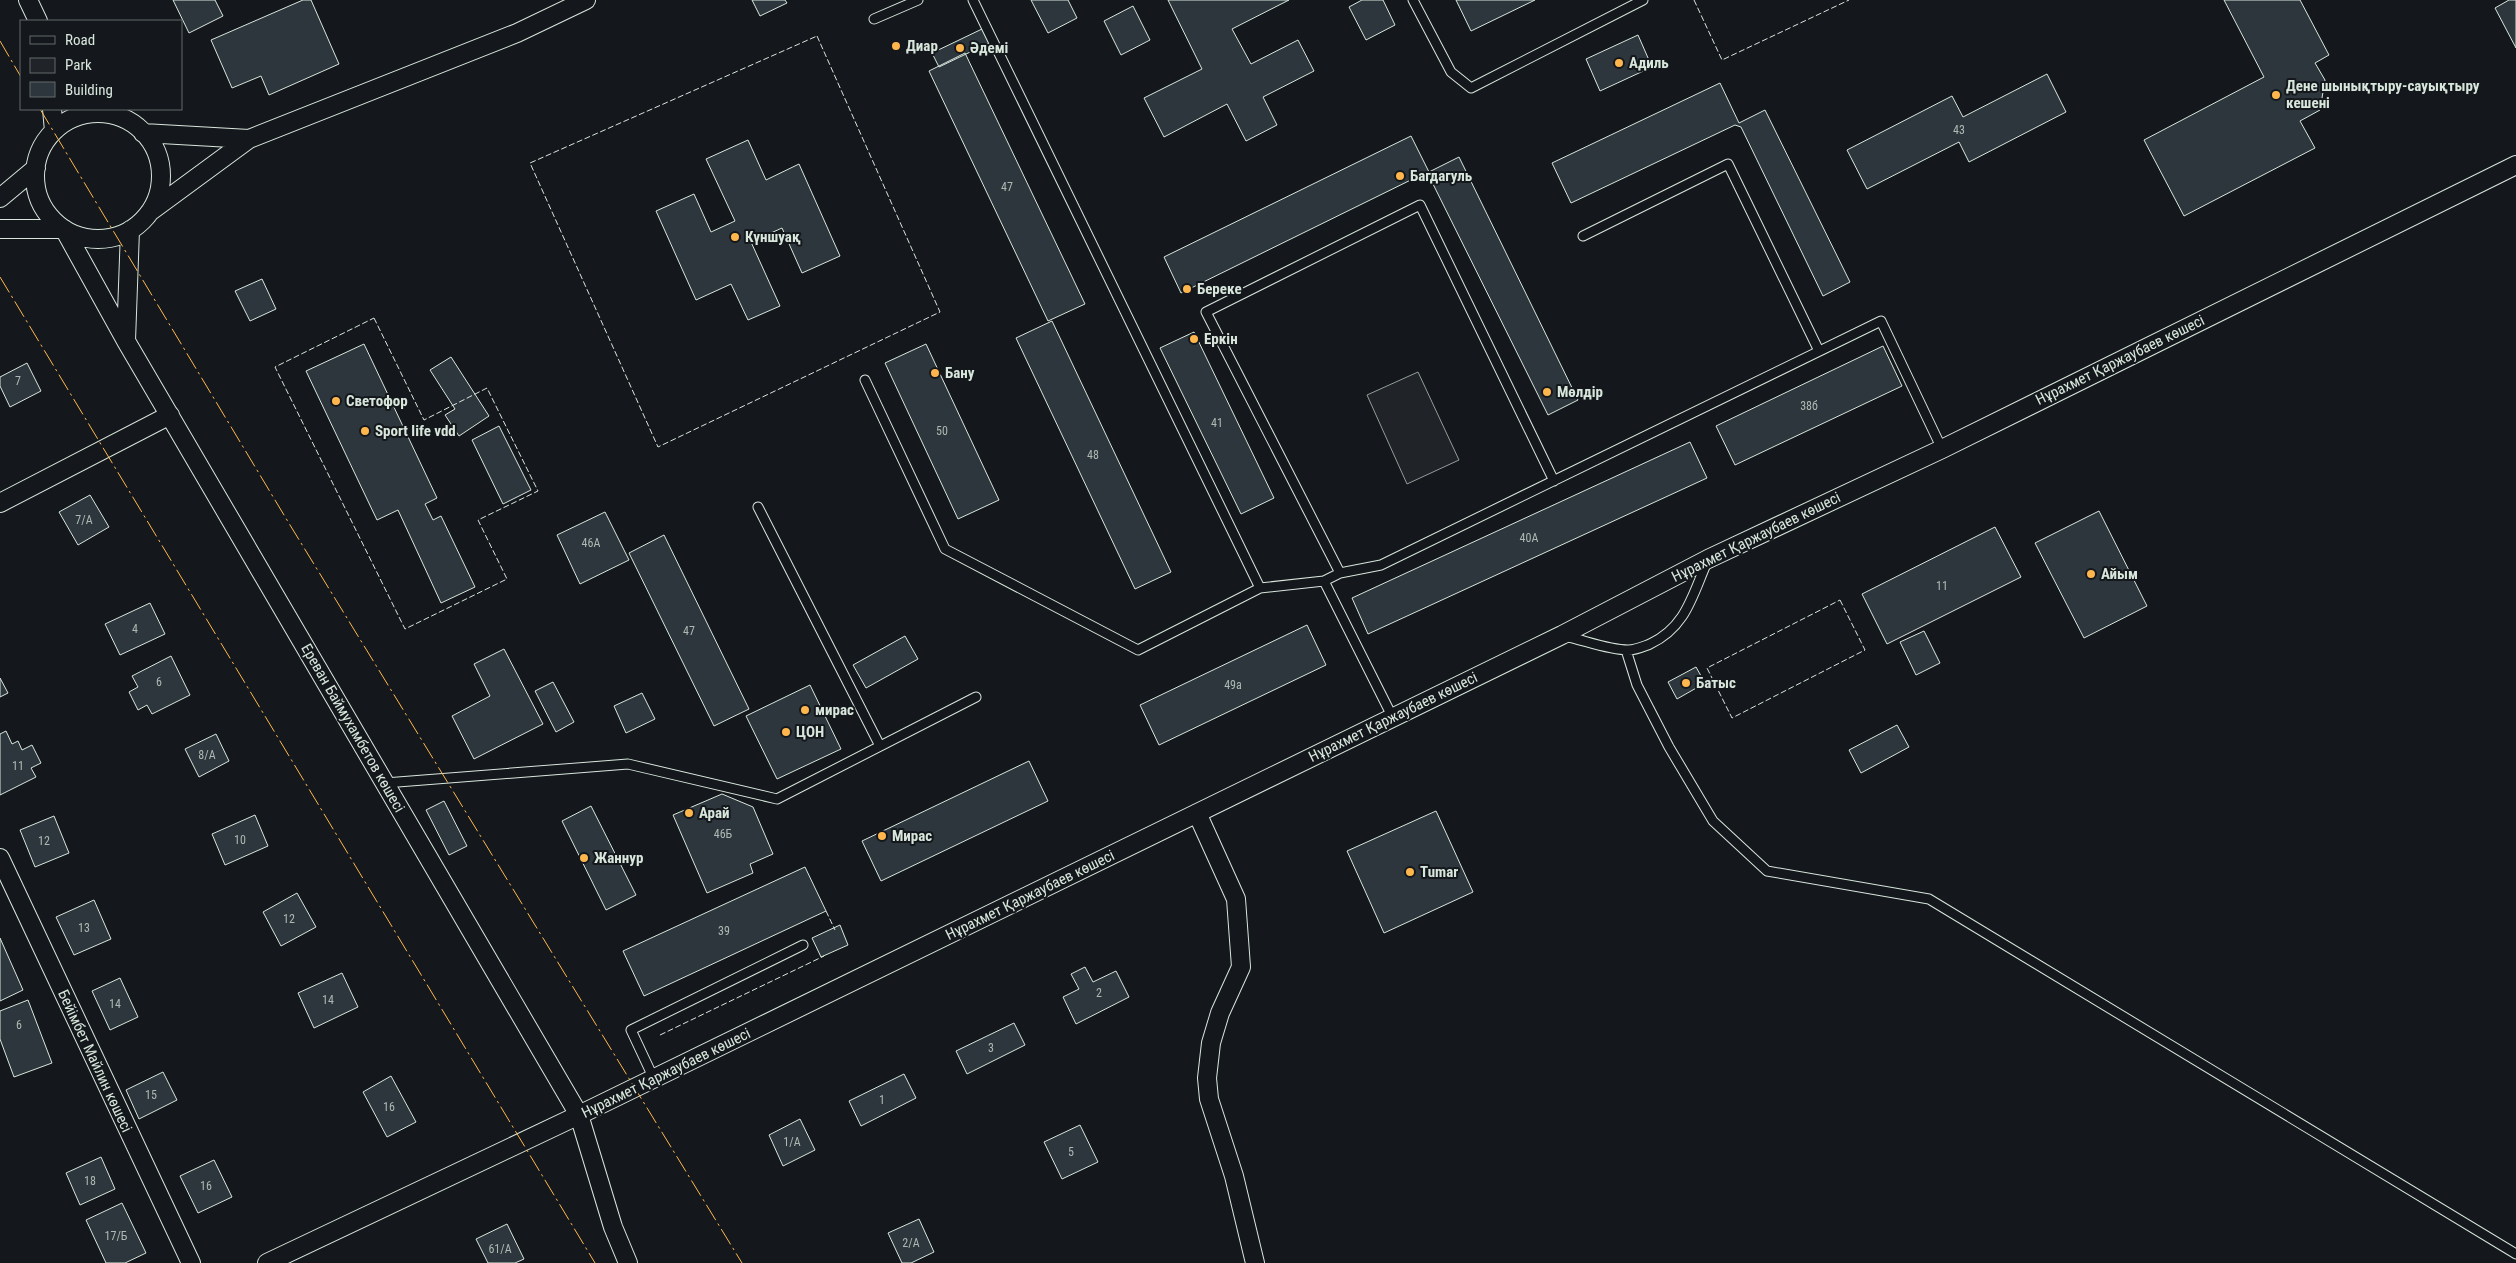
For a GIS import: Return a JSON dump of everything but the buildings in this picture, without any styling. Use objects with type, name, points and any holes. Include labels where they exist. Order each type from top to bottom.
[{"type":"street","points":[[28,0],[38,20]]},
{"type":"street","points":[[150,211],[160,185],[158,157],[143,133],[116,113],[85,115],[66,122],[54,131],[45,142],[36,168],[35,182],[44,209],[64,229],[76,236],[104,239],[130,230],[150,211],[249,139],[517,33],[586,0]]},
{"type":"street","points":[[52,110],[54,131]]},
{"type":"street","points":[[143,133],[249,139]]},
{"type":"street","name":"Нұрахмет Қаржаубаев көшесі","points":[[267,1263],[580,1116],[1562,635],[1708,559],[1942,449],[2516,164]]},
{"type":"street","points":[[0,198],[36,168]]},
{"type":"street","points":[[0,229],[64,229]]},
{"type":"street","name":"Ереван Баймухамбетов көшесі","points":[[64,229],[126,342],[580,1116],[613,1227],[628,1263]]},
{"type":"street","points":[[126,342],[130,230]]},
{"type":"street","points":[[0,503],[170,415]]},
{"type":"street","points":[[1197,813],[1236,899],[1241,967],[1220,1012],[1211,1043],[1207,1078],[1209,1099],[1234,1176],[1255,1263]]},
{"type":"street","name":"Бейімбет Майлин көшесі","points":[[0,858],[190,1263]]},
{"type":"lane","points":[[874,19],[918,0]]},
{"type":"lane","points":[[973,0],[1260,588]]},
{"type":"lane","points":[[1413,0],[1451,72],[1471,88],[1644,0]]},
{"type":"lane","points":[[1583,236],[1728,164],[1819,352]]},
{"type":"lane","points":[[1340,573],[1206,312],[1420,205],[1554,481]]},
{"type":"lane","points":[[865,380],[945,549],[1138,650],[1260,588],[1324,581],[1340,573],[1381,565],[1881,321],[1942,449]]},
{"type":"lane","points":[[758,507],[880,746]]},
{"type":"lane","points":[[1562,635],[1626,650],[1639,649],[1658,640],[1675,628],[1682,620],[1708,559]]},
{"type":"lane","points":[[1324,581],[1393,718]]},
{"type":"lane","points":[[1626,650],[1638,685],[1669,747],[1713,821],[1767,871],[1929,899],[2516,1254]]},
{"type":"lane","points":[[385,783],[628,764],[777,799],[976,697]]},
{"type":"lane","points":[[654,1079],[631,1030],[803,944]]},
{"type":"green space","points":[[1418,372],[1459,460],[1407,484],[1367,395]]},
{"type":"fence","points":[[1694,0],[1722,60],[1849,0]]},
{"type":"fence","points":[[817,36],[940,312],[658,447],[530,163],[817,36]]},
{"type":"fence","points":[[374,318],[424,420],[487,388],[538,491],[478,520],[507,579],[405,629],[275,367],[374,318]]},
{"type":"fence","points":[[1840,600],[1865,650],[1732,718],[1707,668],[1840,600]]},
{"type":"fence","points":[[826,911],[835,930]]},
{"type":"fence","points":[[660,1035],[824,956]]},
{"type":"power","points":[[0,41],[20,75]]},
{"type":"power","points":[[41,110],[290,525],[742,1263]]},
{"type":"power","points":[[0,277],[595,1263]]},
{"type":"place","name":"Диар","points":[[896,46]]},
{"type":"place","name":"Әдемі","points":[[960,48]]},
{"type":"place","name":"Адиль","points":[[1619,63]]},
{"type":"place","name":"Дене шынықтыру-сауықтыру кешені","points":[[2276,95]]},
{"type":"place","name":"Багдагуль","points":[[1400,176]]},
{"type":"place","name":"Күншуақ","points":[[735,237]]},
{"type":"place","name":"Береке","points":[[1187,289]]},
{"type":"place","name":"Еркін","points":[[1194,339]]},
{"type":"place","name":"Бану","points":[[935,373]]},
{"type":"place","name":"Мөлдір","points":[[1547,392]]},
{"type":"place","name":"Светофор","points":[[336,401]]},
{"type":"place","name":"Sport life vdd","points":[[365,431]]},
{"type":"place","name":"Айым","points":[[2091,574]]},
{"type":"place","name":"Батыс","points":[[1686,683]]},
{"type":"place","name":"мирас","points":[[805,710]]},
{"type":"place","name":"ЦОН","points":[[786,732]]},
{"type":"place","name":"Арай","points":[[689,813]]},
{"type":"place","name":"Мирас","points":[[882,836]]},
{"type":"place","name":"Жаннур","points":[[584,858]]},
{"type":"place","name":"Tumar","points":[[1410,872]]}]
